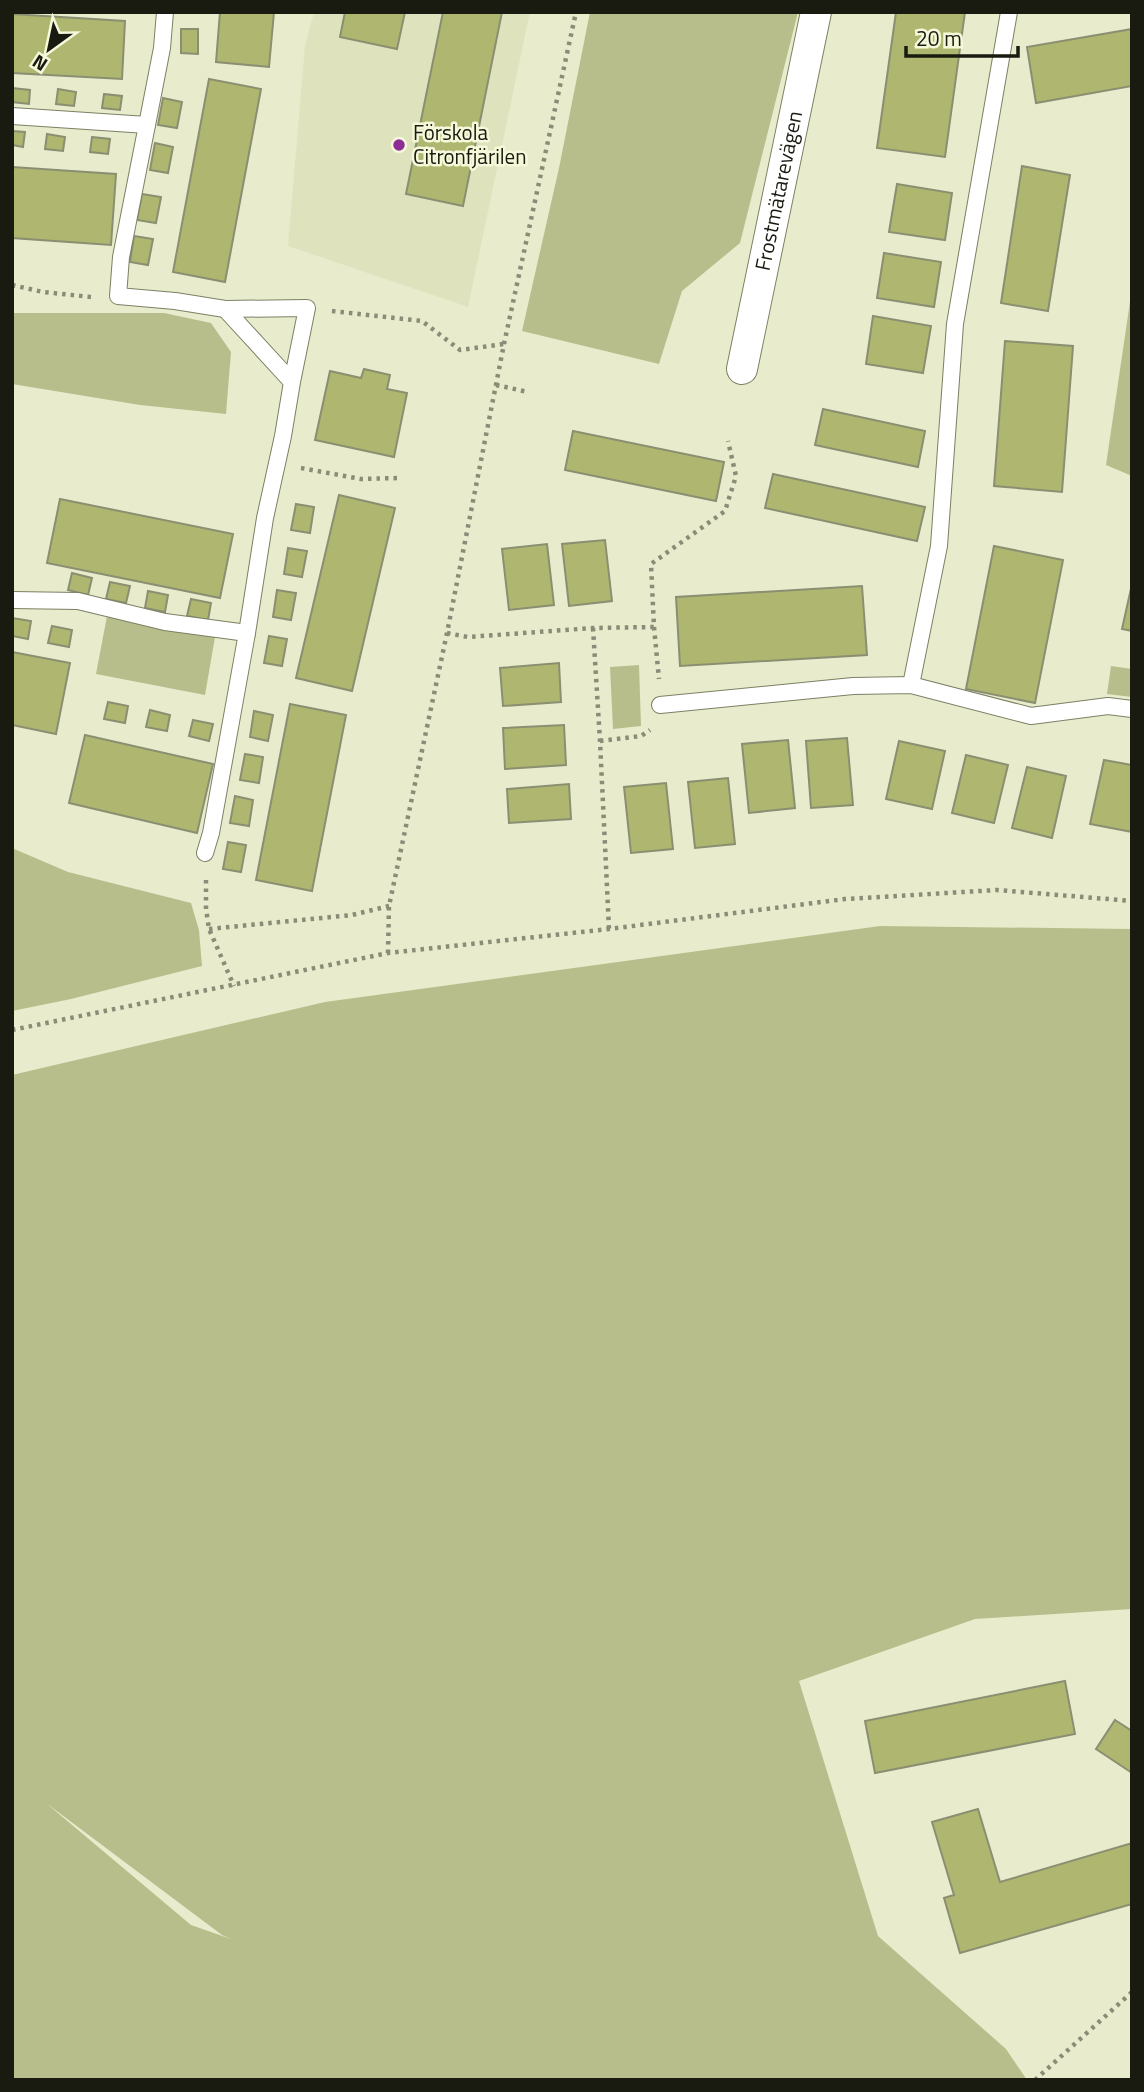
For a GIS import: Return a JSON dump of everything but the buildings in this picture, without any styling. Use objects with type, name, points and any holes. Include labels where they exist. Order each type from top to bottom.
[{"type":"street","name":"Frostmätarevägen","points":[[742,369],[816,12]]},
{"type":"lane","points":[[165,12],[162,48],[121,257],[118,296],[225,309],[307,308],[265,518],[247,633],[205,853]]},
{"type":"lane","points":[[911,685],[939,545],[956,324],[1009,12]]},
{"type":"lane","points":[[12,116],[147,125]]},
{"type":"lane","points":[[225,309],[292,382]]},
{"type":"lane","points":[[12,600],[78,601],[165,622],[247,633]]},
{"type":"lane","points":[[660,705],[853,686],[911,685],[1031,716],[1108,706],[1132,709]]},
{"type":"path","points":[[388,953],[389,906],[504,344],[576,12]]},
{"type":"path","points":[[12,285],[79,297],[118,296]]},
{"type":"path","points":[[307,308],[422,321],[460,350],[504,344]]},
{"type":"path","points":[[496,385],[528,392]]},
{"type":"path","points":[[447,633],[468,638],[593,628],[654,627],[651,564],[725,511],[736,477],[728,441]]},
{"type":"path","points":[[276,464],[361,479],[399,478]]},
{"type":"path","points":[[593,628],[609,929]]},
{"type":"path","points":[[205,853],[209,929],[234,986]]},
{"type":"path","points":[[12,1030],[388,953],[845,899],[997,890],[1132,901]]},
{"type":"path","points":[[209,929],[352,915],[389,906]]},
{"type":"path","points":[[1035,2080],[1132,1992]]},
{"type":"shaded area","name":"Förskola Citronfjärilen","points":[[314,12],[530,12],[468,307],[288,246],[305,45]]},
{"type":"shaded area","points":[[590,12],[798,12],[740,243],[682,291],[659,364],[522,331],[559,168]]},
{"type":"shaded area","points":[[1132,288],[1132,476],[1106,465]]},
{"type":"shaded area","points":[[12,313],[164,313],[211,323],[231,352],[226,414],[140,405],[12,384]]},
{"type":"shaded area","points":[[107,616],[215,637],[205,695],[96,674]]},
{"type":"shaded area","points":[[639,665],[641,726],[613,729],[610,667]]},
{"type":"shaded area","points":[[1111,666],[1132,669],[1132,697],[1107,694]]},
{"type":"shaded area","points":[[12,848],[68,872],[191,903],[199,930],[202,966],[12,1011]]},
{"type":"shaded area","points":[[880,926],[1132,929],[1132,1609],[975,1619],[799,1681],[878,1936],[1006,2049],[1027,2080],[12,2080],[12,1075],[325,1002]],"holes":[[[46,1803],[222,1935],[231,1939],[191,1925]]]},
{"type":"place","name":"Förskola Citronfjärilen","points":[[399,145]]}]
